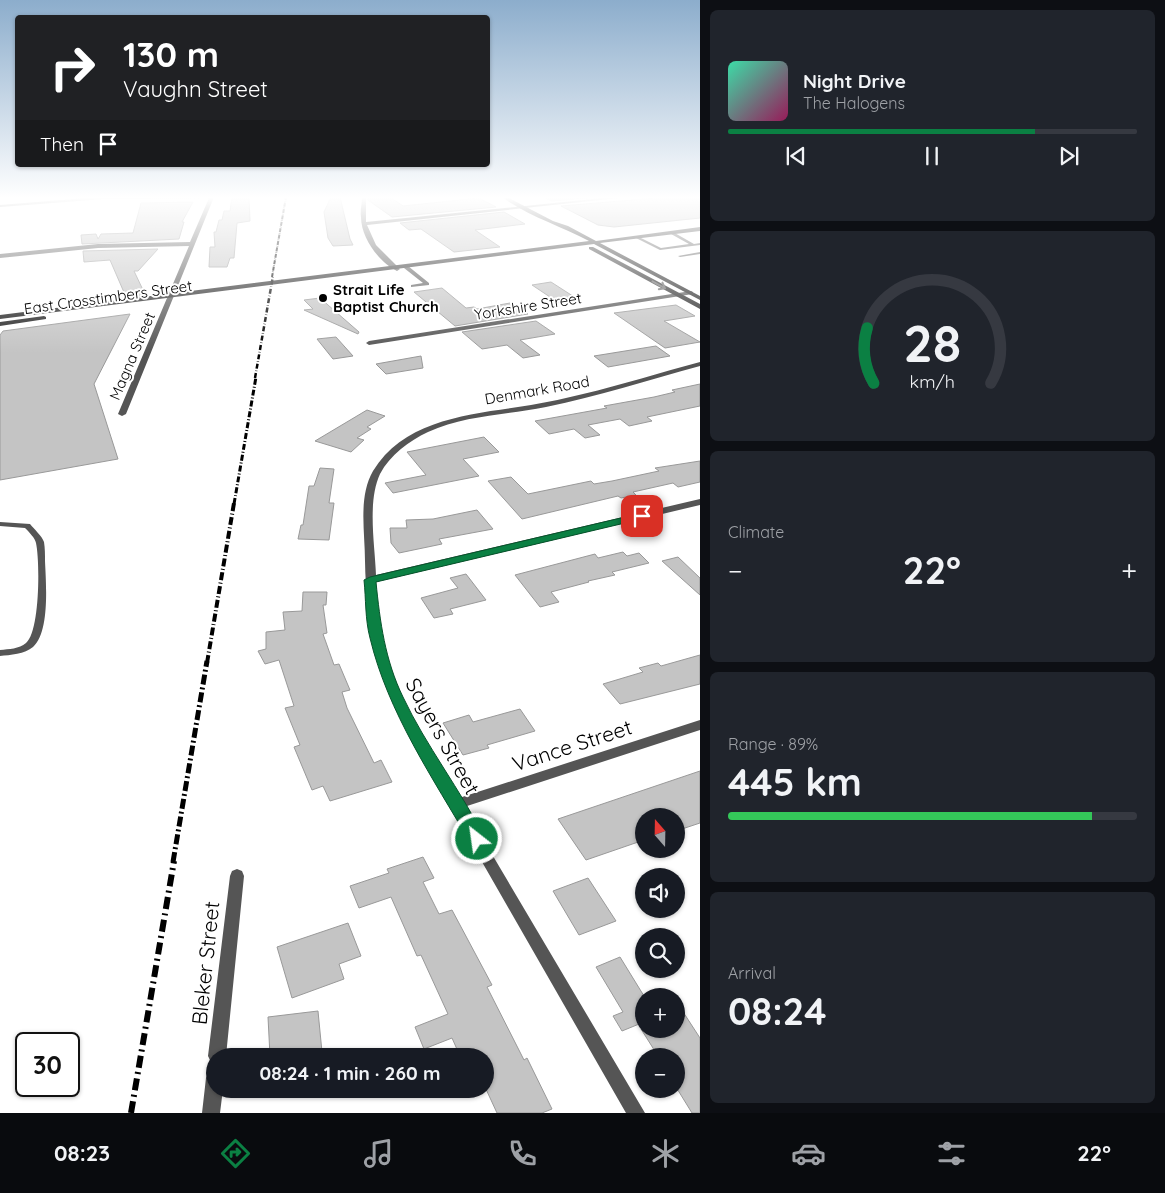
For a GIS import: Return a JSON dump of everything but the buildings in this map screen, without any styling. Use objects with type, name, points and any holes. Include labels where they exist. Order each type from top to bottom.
[{"type":"main road","name":"East Crosstimbers Street","points":[[0,317],[374,274],[396,269],[555,249]]},
{"type":"main road","points":[[593,249],[700,307]]},
{"type":"main road","points":[[608,249],[700,298]]},
{"type":"main road","name":"East Crosstimbers Street","points":[[0,324],[171,298]]},
{"type":"street","points":[[0,256],[69,249]]},
{"type":"street","name":"Magna Street","points":[[122,414],[192,249]]},
{"type":"street","points":[[375,249],[396,269]]},
{"type":"street","name":"Yorkshire Street","points":[[369,343],[691,293]]},
{"type":"street","name":"Denmark Road","points":[[387,459],[408,440],[442,424],[474,415],[540,406],[600,393],[700,364]]},
{"type":"street","name":"Sayers Street","points":[[387,459],[377,472],[369,498],[370,580],[375,635],[395,696],[411,728],[636,1113]]},
{"type":"street","points":[[370,580],[700,502]]},
{"type":"street","name":"Vance Street","points":[[457,804],[700,725]]},
{"type":"street","name":"Bleker Street","points":[[218,1048],[238,876]]},
{"type":"street","points":[[211,1113],[213,1098]]},
{"type":"lane","points":[[680,256],[700,253]]},
{"type":"lane","points":[[406,268],[427,284],[414,286]]},
{"type":"lane","points":[[0,524],[27,526],[40,541],[41,617],[39,634],[31,645],[0,653]]},
{"type":"railway","points":[[272,277],[277,249]]},
{"type":"railway","points":[[255,378],[273,276]]},
{"type":"railway","points":[[234,504],[256,377]]},
{"type":"railway","points":[[207,663],[234,503]]},
{"type":"railway","points":[[173,862],[207,661]]},
{"type":"railway","points":[[131,1113],[174,861]]},
{"type":"place","name":"Strait Life Baptist Church","points":[[323,298]]},
{"type":"route","points":[[477,839],[411,728],[395,696],[375,635],[371,608],[370,580],[642,516]]}]
